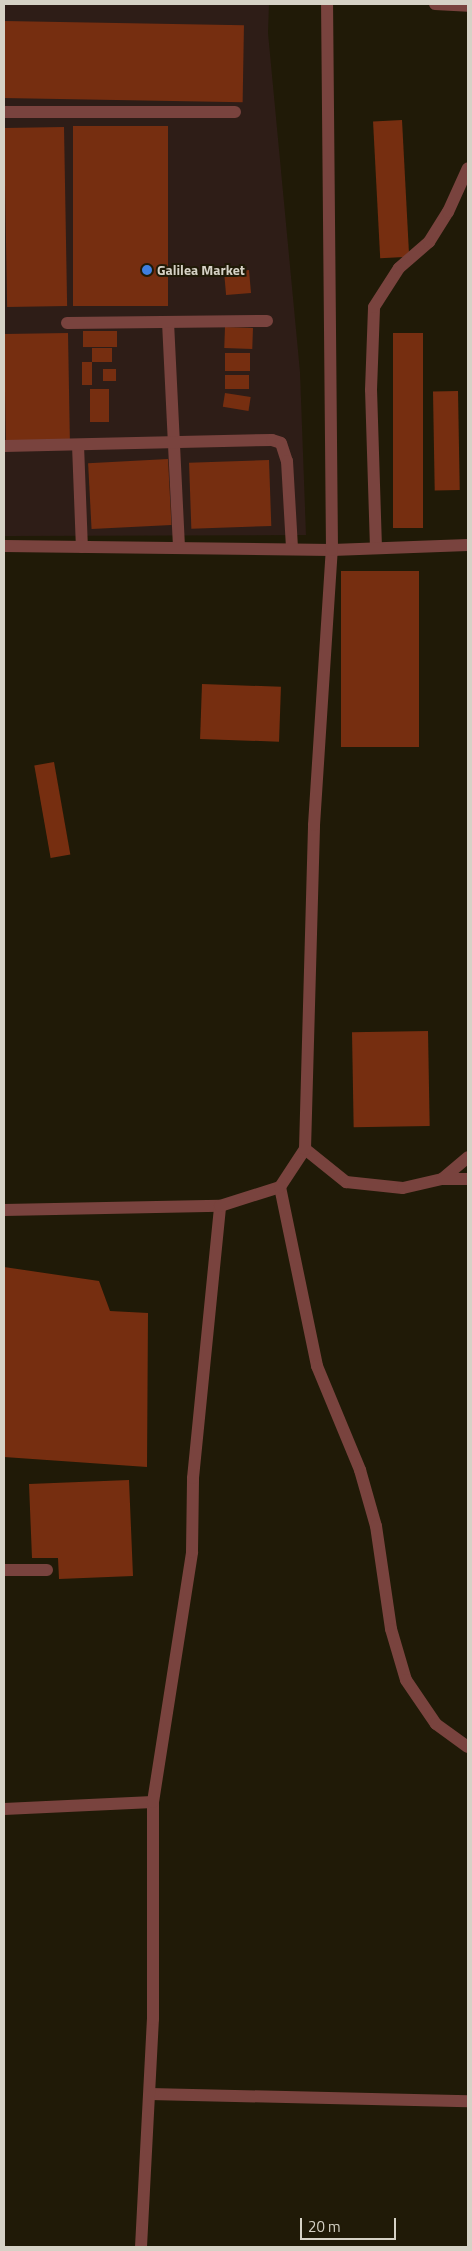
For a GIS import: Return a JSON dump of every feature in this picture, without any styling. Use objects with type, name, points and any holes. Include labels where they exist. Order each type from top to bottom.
[{"type":"street","points":[[4,1210],[220,1206],[280,1187],[305,1149],[314,825],[332,550],[327,4]]},
{"type":"street","points":[[434,4],[468,6]]},
{"type":"street","points":[[4,112],[236,112]]},
{"type":"street","points":[[376,548],[371,390],[374,307],[399,268],[429,242],[448,212],[468,168]]},
{"type":"street","points":[[67,323],[267,321]]},
{"type":"street","points":[[168,322],[179,548]]},
{"type":"street","points":[[4,446],[272,440],[281,444],[287,461],[292,549]]},
{"type":"street","points":[[78,445],[82,547]]},
{"type":"street","points":[[4,546],[332,550],[468,545]]},
{"type":"street","points":[[305,1149],[346,1182],[403,1188],[442,1179],[468,1179]]},
{"type":"street","points":[[442,1179],[468,1157]]},
{"type":"street","points":[[280,1187],[317,1366],[360,1470],[376,1526],[391,1629],[406,1680],[436,1724],[468,1747]]},
{"type":"street","points":[[141,2247],[150,2094],[153,1802],[192,1552],[195,1449],[220,1206]]},
{"type":"street","points":[[4,1570],[47,1570]]},
{"type":"street","points":[[4,1809],[153,1802]]},
{"type":"street","points":[[150,2094],[468,2102]]},
{"type":"shaded area","name":"Galilea Market","points":[[4,4],[269,4],[268,33],[300,372],[306,535],[4,536]]},
{"type":"building","points":[[4,21],[244,25],[243,102],[4,98]]},
{"type":"building","points":[[402,120],[409,257],[380,258],[373,122]]},
{"type":"building","points":[[73,126],[168,126],[168,306],[73,306]]},
{"type":"building","points":[[64,127],[67,306],[7,307],[4,128]]},
{"type":"building","points":[[249,270],[251,293],[226,295],[224,272]]},
{"type":"building","points":[[225,327],[253,328],[252,349],[224,348]]},
{"type":"building","points":[[83,331],[117,331],[117,347],[83,347]]},
{"type":"building","points":[[68,333],[70,440],[6,441],[4,334]]},
{"type":"building","points":[[393,333],[423,333],[423,528],[393,528]]},
{"type":"building","points":[[92,348],[112,348],[112,362],[92,362]]},
{"type":"building","points":[[225,353],[250,353],[250,371],[225,371]]},
{"type":"building","points":[[82,362],[92,362],[92,385],[82,385]]},
{"type":"building","points":[[103,369],[116,369],[116,381],[103,381]]},
{"type":"building","points":[[225,375],[249,375],[249,389],[225,389]]},
{"type":"building","points":[[90,389],[109,389],[109,422],[90,422]]},
{"type":"building","points":[[433,391],[458,391],[460,490],[435,490]]},
{"type":"building","points":[[225,393],[251,397],[248,411],[223,407]]},
{"type":"building","points":[[168,459],[171,525],[92,529],[88,463]]},
{"type":"building","points":[[269,460],[271,526],[191,529],[189,463]]},
{"type":"building","points":[[341,571],[419,571],[419,747],[341,747]]},
{"type":"building","points":[[202,684],[281,687],[279,742],[200,739]]},
{"type":"building","points":[[54,762],[70,855],[51,858],[34,765]]},
{"type":"building","points":[[428,1031],[430,1126],[354,1127],[352,1032]]},
{"type":"building","points":[[4,1267],[99,1281],[110,1311],[148,1313],[147,1467],[4,1457]]},
{"type":"building","points":[[129,1480],[133,1576],[59,1579],[58,1558],[32,1558],[29,1484]]},
{"type":"place","name":"Galilea Market","points":[[147,270]]}]
